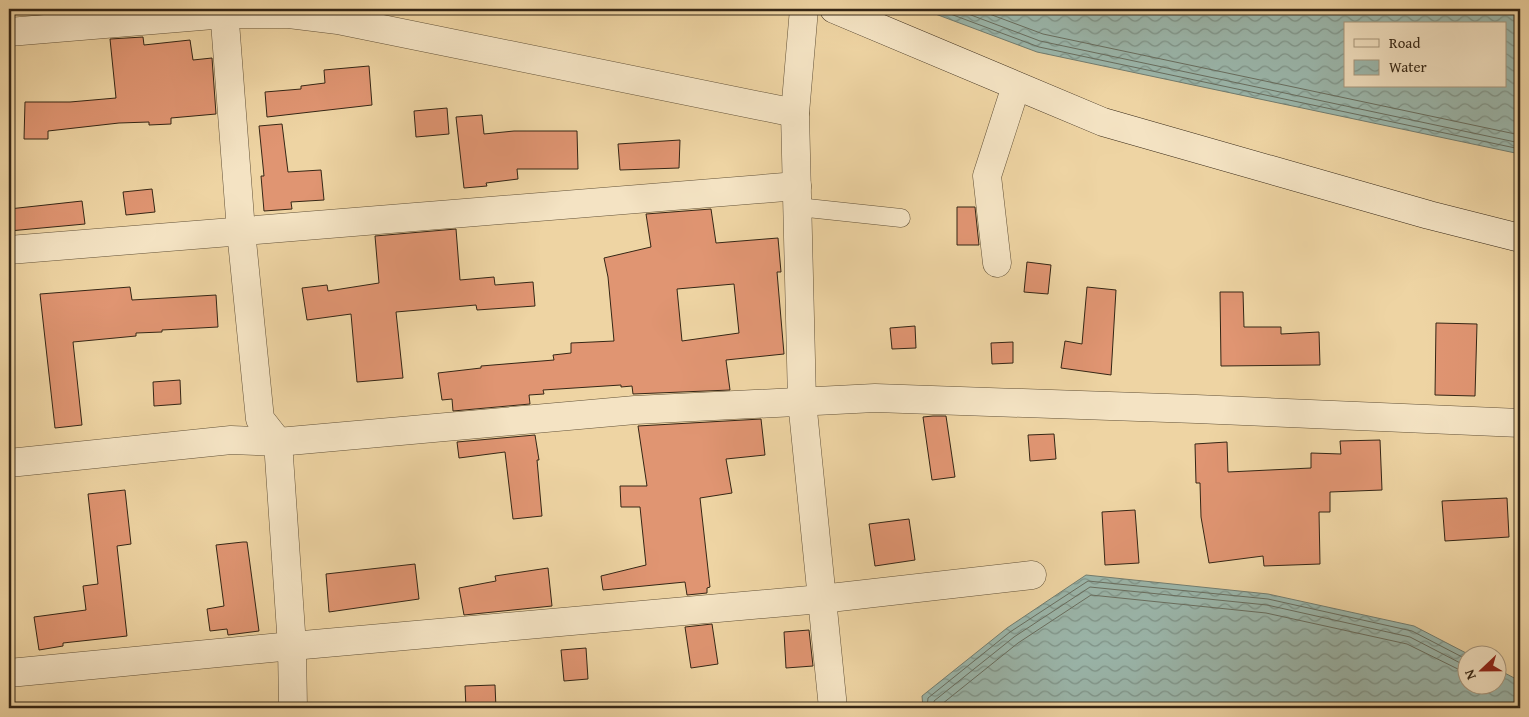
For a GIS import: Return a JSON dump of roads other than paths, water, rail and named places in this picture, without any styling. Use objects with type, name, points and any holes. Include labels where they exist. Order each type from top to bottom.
[{"type":"street","points":[[804,9],[795,113],[802,401],[832,708]]},
{"type":"street","points":[[834,9],[1103,122],[1429,215],[1520,238]]},
{"type":"street","points":[[9,32],[225,11],[289,14],[338,20],[795,113]]},
{"type":"street","points":[[225,11],[241,231],[260,419],[278,442],[292,646],[293,708]]},
{"type":"street","points":[[997,263],[988,176],[1016,86]]},
{"type":"street","points":[[9,250],[241,231],[797,196]]},
{"type":"street","points":[[9,463],[231,440],[278,442],[635,410],[875,398],[1196,409],[1520,424]]},
{"type":"street","points":[[9,673],[821,599],[1032,574]]},
{"type":"lane","points":[[797,196],[901,218]]},
{"type":"water","points":[[922,9],[1520,9],[1520,154],[1037,52]]},
{"type":"water","points":[[1086,575],[1268,594],[1414,626],[1456,648],[1456,694],[1506,694],[1506,674],[1520,681],[1520,708],[923,708],[922,696],[1007,628]]}]
